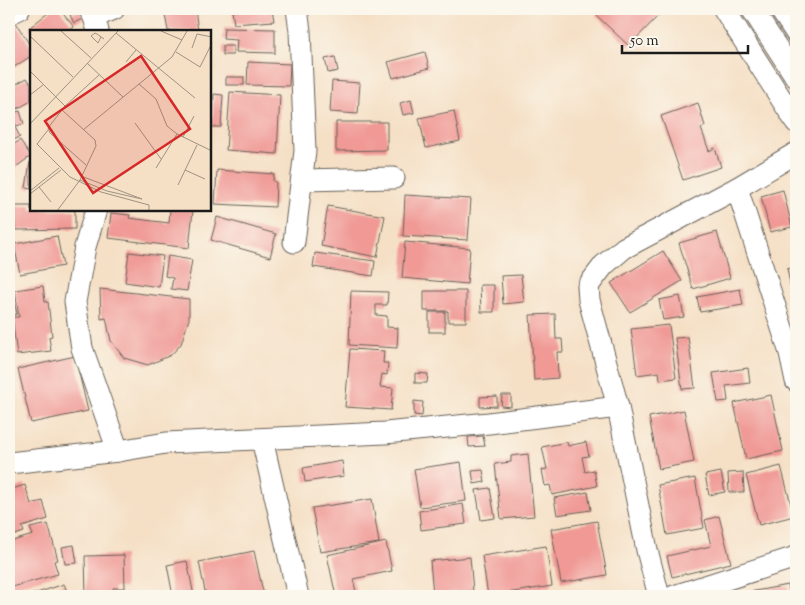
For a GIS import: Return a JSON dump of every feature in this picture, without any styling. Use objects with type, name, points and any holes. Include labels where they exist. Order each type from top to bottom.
[{"type":"street","points":[[9,14],[19,9]]},
{"type":"street","points":[[94,19],[114,9]]},
{"type":"street","points":[[294,242],[306,151],[300,31],[297,9]]},
{"type":"street","points":[[724,9],[796,122]]},
{"type":"street","points":[[752,9],[796,77]]},
{"type":"street","points":[[780,9],[796,33]]},
{"type":"street","points":[[659,596],[647,550],[618,407],[589,300],[588,286],[604,265],[624,248],[737,188],[796,153]]},
{"type":"street","points":[[302,180],[394,178]]},
{"type":"street","points":[[737,188],[790,353],[796,380]]},
{"type":"street","points":[[96,211],[85,247],[75,302],[82,348],[118,451]]},
{"type":"street","points":[[9,463],[166,444],[385,433],[490,423],[618,407]]},
{"type":"street","points":[[262,439],[298,596]]},
{"type":"street","points":[[674,596],[796,557]]},
{"type":"building","points":[[53,9],[59,9],[74,27],[70,30],[31,30],[29,28]]},
{"type":"building","points":[[164,9],[195,9],[198,30],[168,30]]},
{"type":"building","points":[[272,9],[274,21],[234,24],[232,11]]},
{"type":"building","points":[[602,9],[653,9],[659,15],[629,46],[596,15]]},
{"type":"building","points":[[79,10],[84,18],[74,23],[70,15]]},
{"type":"building","points":[[14,20],[30,45],[30,57],[11,69],[9,65],[9,24]]},
{"type":"building","points":[[224,28],[275,29],[275,53],[236,52],[237,40],[223,39]]},
{"type":"building","points":[[223,46],[233,46],[233,55],[223,55]]},
{"type":"building","points":[[425,52],[429,68],[393,78],[388,62]]},
{"type":"building","points":[[335,57],[338,71],[328,73],[325,59]]},
{"type":"building","points":[[248,62],[290,64],[289,86],[247,85]]},
{"type":"building","points":[[226,77],[244,77],[244,85],[226,85]]},
{"type":"building","points":[[27,78],[30,82],[30,102],[17,109],[9,94],[9,88]]},
{"type":"building","points":[[332,81],[360,83],[358,114],[330,112]]},
{"type":"building","points":[[230,92],[280,95],[277,154],[226,150]]},
{"type":"building","points":[[214,94],[223,95],[221,127],[212,127]]},
{"type":"building","points":[[411,100],[414,113],[403,115],[400,103]]},
{"type":"building","points":[[698,103],[705,126],[701,128],[709,151],[715,148],[721,167],[683,180],[661,116]]},
{"type":"building","points":[[20,111],[24,124],[16,126],[12,113]]},
{"type":"building","points":[[454,111],[460,141],[426,148],[419,118]]},
{"type":"building","points":[[9,115],[20,137],[9,142]]},
{"type":"building","points":[[336,122],[387,122],[387,150],[336,151]]},
{"type":"building","points":[[20,140],[30,157],[9,172],[9,148]]},
{"type":"building","points":[[30,162],[30,189],[26,188]]},
{"type":"building","points":[[217,170],[274,174],[273,181],[276,182],[275,207],[215,204]]},
{"type":"building","points":[[783,190],[792,227],[770,232],[761,196]]},
{"type":"building","points":[[405,195],[471,199],[468,240],[403,236]]},
{"type":"building","points":[[14,206],[30,206],[30,211],[75,211],[75,229],[15,230]]},
{"type":"building","points":[[328,206],[385,216],[377,257],[321,246]]},
{"type":"building","points":[[170,211],[193,211],[189,248],[108,238],[111,213],[130,215],[129,218],[169,223]]},
{"type":"building","points":[[217,217],[276,234],[270,257],[211,240]]},
{"type":"building","points":[[717,232],[730,278],[693,289],[679,243]]},
{"type":"building","points":[[57,236],[63,266],[20,274],[14,244]]},
{"type":"building","points":[[405,242],[470,248],[467,284],[402,278]]},
{"type":"building","points":[[663,251],[682,281],[630,312],[611,283]]},
{"type":"building","points":[[129,252],[163,256],[159,287],[125,282]]},
{"type":"building","points":[[315,253],[375,261],[373,276],[313,267]]},
{"type":"building","points":[[168,256],[192,260],[187,291],[171,289],[173,278],[165,276]]},
{"type":"building","points":[[796,267],[796,307],[795,308],[787,269]]},
{"type":"building","points":[[521,275],[524,302],[503,304],[501,276]]},
{"type":"building","points":[[480,285],[494,285],[494,312],[481,312]]},
{"type":"building","points":[[43,286],[45,302],[48,302],[52,336],[49,337],[51,351],[17,355],[12,317],[19,317],[15,290]]},
{"type":"building","points":[[9,288],[11,288],[17,314],[9,316]]},
{"type":"building","points":[[100,289],[189,299],[189,319],[181,344],[171,355],[148,365],[124,358],[111,341],[106,318],[101,319]]},
{"type":"building","points":[[740,289],[743,305],[700,312],[697,297]]},
{"type":"building","points":[[351,291],[388,292],[387,305],[376,305],[376,315],[387,316],[387,327],[398,328],[397,348],[349,345]]},
{"type":"building","points":[[424,291],[466,291],[466,322],[448,322],[448,311],[424,311]]},
{"type":"building","points":[[680,296],[684,317],[663,320],[659,300]]},
{"type":"building","points":[[429,312],[445,312],[445,332],[429,332]]},
{"type":"building","points":[[555,314],[556,339],[562,339],[563,352],[557,352],[558,378],[534,380],[530,315]]},
{"type":"building","points":[[669,325],[676,378],[660,380],[659,372],[637,375],[631,329]]},
{"type":"building","points":[[688,337],[695,388],[682,389],[675,338]]},
{"type":"building","points":[[350,349],[384,351],[383,363],[388,363],[387,375],[382,374],[380,387],[393,388],[391,410],[345,407]]},
{"type":"building","points":[[75,356],[88,411],[31,423],[18,369]]},
{"type":"building","points":[[748,368],[750,383],[726,386],[728,401],[718,402],[713,373]]},
{"type":"building","points":[[415,373],[428,374],[427,383],[415,383]]},
{"type":"building","points":[[502,395],[511,395],[511,407],[501,406]]},
{"type":"building","points":[[771,395],[783,451],[746,459],[734,403]]},
{"type":"building","points":[[497,396],[497,406],[480,407],[480,397]]},
{"type":"building","points":[[414,401],[423,402],[422,416],[414,415]]},
{"type":"building","points":[[684,410],[694,462],[659,469],[649,417]]},
{"type":"building","points":[[483,436],[485,446],[469,447],[468,437]]},
{"type":"building","points":[[567,442],[568,446],[586,442],[589,456],[582,457],[585,472],[594,470],[597,486],[552,495],[550,485],[545,486],[542,470],[547,469],[542,447]]},
{"type":"building","points":[[528,454],[534,516],[501,519],[495,464],[511,462],[511,456]]},
{"type":"building","points":[[342,461],[344,476],[305,482],[303,468]]},
{"type":"building","points":[[461,462],[466,501],[420,507],[414,469]]},
{"type":"building","points":[[781,466],[794,516],[759,525],[746,475]]},
{"type":"building","points":[[483,470],[485,482],[474,484],[472,471]]},
{"type":"building","points":[[721,472],[725,492],[709,495],[705,475]]},
{"type":"building","points":[[743,472],[744,492],[729,492],[728,473]]},
{"type":"building","points":[[695,478],[704,528],[667,535],[658,485]]},
{"type":"building","points":[[25,485],[31,504],[43,501],[48,519],[22,527],[24,532],[9,537],[9,490]]},
{"type":"building","points":[[490,488],[495,518],[481,520],[476,490]]},
{"type":"building","points":[[588,492],[591,510],[557,515],[554,498]]},
{"type":"building","points":[[372,499],[379,543],[320,552],[312,508]]},
{"type":"building","points":[[463,504],[466,524],[421,530],[419,511]]},
{"type":"building","points":[[719,516],[731,563],[672,577],[667,556],[711,546],[705,520]]},
{"type":"building","points":[[597,521],[607,575],[561,583],[551,529]]},
{"type":"building","points":[[48,524],[58,560],[54,561],[58,574],[12,587],[9,576],[9,542],[33,535],[30,528]]},
{"type":"building","points":[[386,542],[392,571],[353,579],[357,596],[336,596],[327,555]]},
{"type":"building","points":[[74,545],[77,563],[65,564],[62,547]]},
{"type":"building","points":[[546,546],[552,586],[488,596],[482,556]]},
{"type":"building","points":[[254,551],[264,596],[206,596],[199,562]]},
{"type":"building","points":[[124,555],[125,588],[113,588],[114,596],[86,596],[85,556]]},
{"type":"building","points":[[470,557],[473,591],[433,594],[430,561]]},
{"type":"building","points":[[187,561],[194,596],[173,596],[167,565]]},
{"type":"building","points":[[64,584],[69,596],[28,596]]},
{"type":"building","points":[[788,585],[790,596],[750,596],[749,592]]}]
